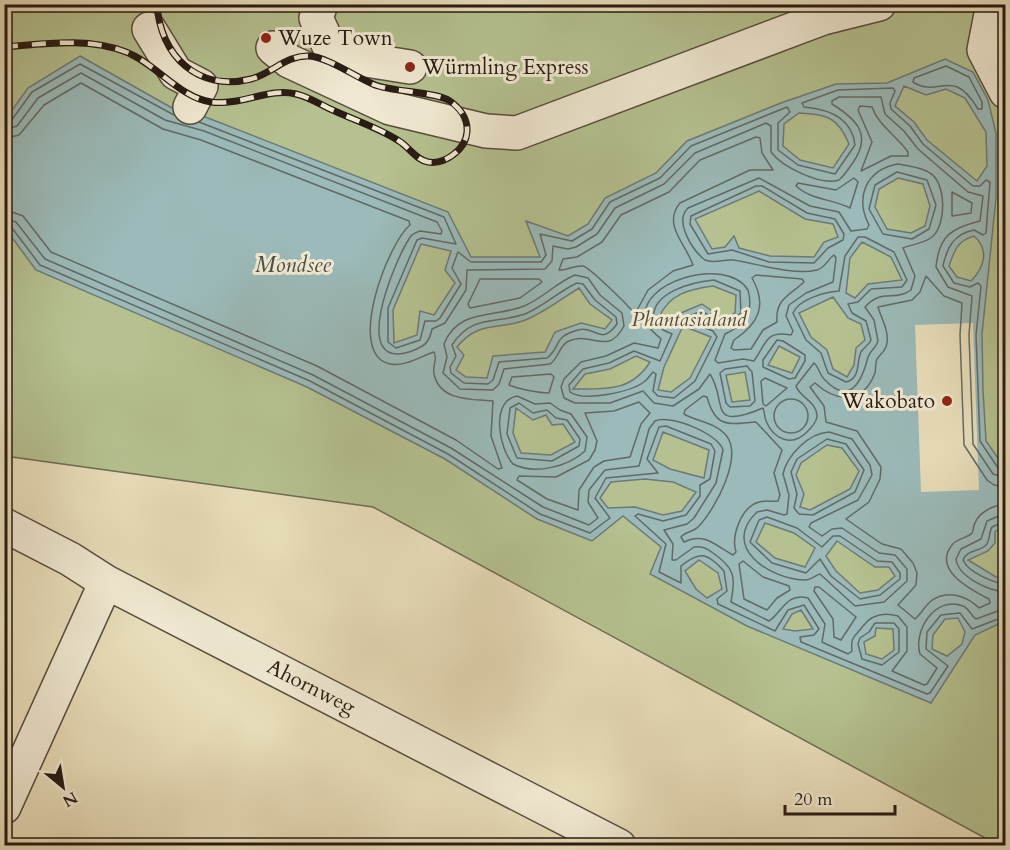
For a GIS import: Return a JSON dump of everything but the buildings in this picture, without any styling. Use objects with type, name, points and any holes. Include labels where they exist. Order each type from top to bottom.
[{"type":"street","points":[[321,4],[316,18],[328,44],[366,60],[410,67]]},
{"type":"street","points":[[273,48],[289,61],[390,108],[486,131],[517,133],[823,18],[879,4]]},
{"type":"street","points":[[993,4],[984,50],[1005,92]]},
{"type":"street","points":[[149,28],[176,73],[201,86],[190,107]]},
{"type":"street","name":"Ahornweg","points":[[4,525],[70,559],[106,582],[619,846]]},
{"type":"street","points":[[4,807],[106,582]]},
{"type":"green space","name":"Phantasialand","points":[[5,5],[1005,5],[1005,845],[998,845],[373,507],[5,456]]},
{"type":"water","name":"Mondsee","points":[[80,56],[172,108],[208,118],[448,212],[471,257],[540,257],[526,221],[568,236],[588,224],[605,198],[656,173],[687,141],[781,103],[836,84],[887,83],[945,59],[973,72],[988,100],[996,133],[996,198],[982,334],[983,390],[986,441],[1005,468],[1005,525],[995,532],[995,543],[988,551],[968,560],[996,577],[1005,578],[1005,621],[975,635],[931,703],[747,626],[650,574],[661,547],[623,516],[592,541],[537,519],[445,459],[307,387],[36,270],[5,228],[5,120],[28,88]],"holes":[[[904,86],[926,95],[946,89],[965,98],[986,132],[987,166],[977,181],[927,140],[914,122],[895,106]],[[799,113],[817,114],[835,123],[849,144],[833,168],[800,160],[783,146],[784,124]],[[898,178],[923,184],[930,206],[925,226],[911,233],[887,229],[875,207],[879,189]],[[759,191],[805,219],[833,224],[838,237],[824,242],[814,257],[770,256],[739,248],[734,236],[725,247],[712,249],[695,219]],[[974,236],[984,253],[982,265],[971,281],[957,277],[949,266],[960,243]],[[862,242],[891,257],[902,280],[868,284],[855,298],[846,293],[850,258]],[[421,244],[451,251],[445,270],[455,283],[434,315],[420,311],[417,335],[394,343],[393,310]],[[713,286],[736,295],[735,313],[724,319],[702,304],[681,313],[667,325],[659,318],[668,303],[681,294]],[[579,288],[590,304],[612,320],[605,329],[581,323],[555,332],[545,352],[493,356],[487,378],[466,377],[456,370],[464,355],[457,347],[474,332],[520,322],[536,315]],[[833,297],[848,318],[861,324],[865,340],[856,348],[854,365],[847,377],[833,369],[827,350],[811,337],[799,313]],[[683,326],[711,337],[690,378],[671,392],[658,390],[664,367]],[[779,346],[800,357],[792,373],[768,365]],[[636,356],[650,362],[643,372],[626,384],[606,388],[573,389],[585,374],[610,369]],[[745,372],[750,400],[732,402],[726,375]],[[516,408],[533,420],[546,415],[552,425],[563,424],[575,442],[551,455],[521,453],[513,433]],[[663,432],[709,450],[704,478],[670,469],[653,460]],[[827,445],[842,448],[859,471],[850,489],[810,510],[800,507],[804,494],[796,475],[801,463]],[[645,479],[673,482],[696,492],[682,511],[663,515],[635,507],[608,508],[600,498],[611,482]],[[765,523],[794,533],[815,548],[805,567],[775,558],[756,542]],[[837,541],[875,567],[889,567],[895,576],[878,590],[860,593],[836,571],[826,556]],[[699,560],[718,573],[722,589],[707,598],[696,589],[685,571]],[[801,610],[813,629],[795,631],[783,629],[792,614]],[[958,618],[965,632],[962,644],[947,656],[932,649],[933,635],[945,619]],[[876,628],[893,629],[894,650],[882,659],[866,654],[864,642],[875,636]]]},
{"type":"pier","name":"Wakobato","points":[[973,323],[979,490],[921,492],[915,325]]},
{"type":"railway","points":[[4,47],[50,43],[81,43],[111,47],[137,57],[189,94],[211,102],[222,103],[286,92],[296,94],[385,133],[403,144],[420,159],[428,162],[448,158],[459,150],[466,138],[465,118],[450,101],[375,85],[317,57],[293,58],[259,76],[232,82],[199,75],[185,66],[174,54],[160,23],[157,4]]},
{"type":"place","name":"Wuze Town","points":[[266,38]]},
{"type":"place","name":"Würmling Express","points":[[410,67]]},
{"type":"place","name":"Wakobato","points":[[947,401]]}]
